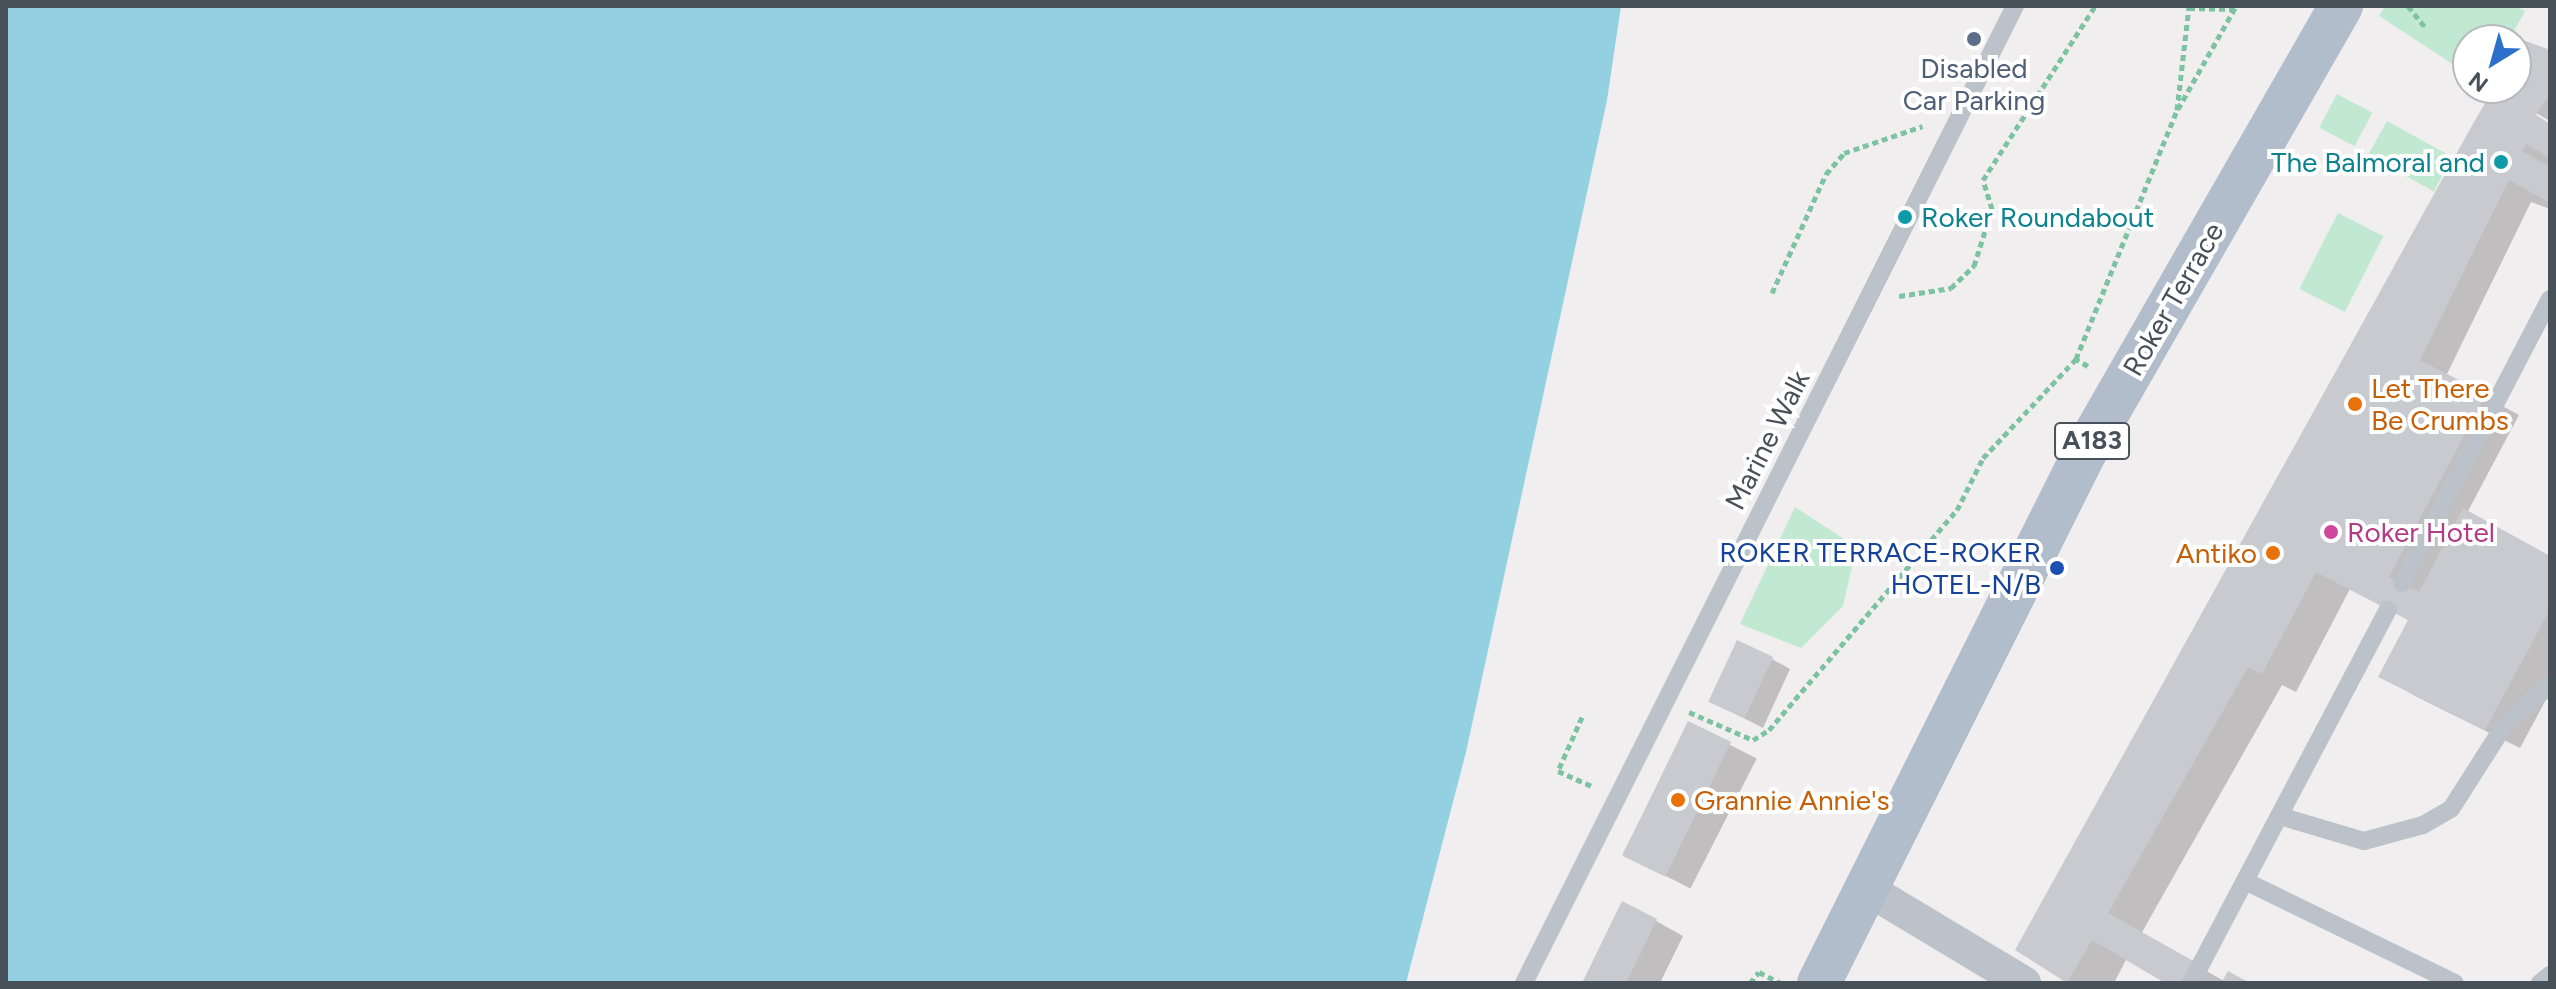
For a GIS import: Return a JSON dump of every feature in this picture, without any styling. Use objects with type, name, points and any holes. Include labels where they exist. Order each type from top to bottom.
[{"type":"main road","name":"Roker Terrace","points":[[1819,983],[1864,887],[2085,452],[2341,6]]},
{"type":"street","points":[[1864,887],[2024,983]]},
{"type":"lane","name":"Marine Walk","points":[[1524,983],[2015,6]]},
{"type":"lane","points":[[2402,583],[2550,299]]},
{"type":"lane","points":[[2191,983],[2388,610]]},
{"type":"lane","points":[[2280,816],[2364,841],[2423,825],[2451,809],[2507,721],[2550,685]]},
{"type":"lane","points":[[2245,881],[2455,983]]},
{"type":"lane","points":[[2540,983],[2550,975]]},
{"type":"path","points":[[1872,294],[1919,299],[1951,288],[1974,266],[1992,209],[1983,180],[2095,6]]},
{"type":"path","points":[[2408,6],[2425,27]]},
{"type":"path","points":[[1666,702],[1753,740],[1769,730],[1957,510],[1983,458],[2076,359],[2177,110],[2235,7],[2189,7],[2177,110]]},
{"type":"path","points":[[1772,293],[1826,174],[1844,153],[1912,126],[1953,127]]},
{"type":"path","points":[[2076,359],[2103,375]]},
{"type":"path","points":[[1582,717],[1558,771],[1618,797]]},
{"type":"path","points":[[1750,983],[1759,972],[1782,983]]},
{"type":"green space","points":[[2385,6],[2514,6],[2525,11],[2518,24],[2452,24],[2452,64],[2379,16]]},
{"type":"green space","points":[[2337,94],[2372,113],[2354,146],[2319,128]]},
{"type":"green space","points":[[2387,121],[2453,157],[2434,191],[2368,155]]},
{"type":"green space","points":[[2338,213],[2383,236],[2345,312],[2299,289]]},
{"type":"green space","points":[[1795,507],[1847,541],[1853,562],[1843,606],[1801,648],[1740,624]]},
{"type":"water","points":[[6,6],[1621,6],[1607,100],[1466,752],[1406,983],[6,983]]},
{"type":"building","points":[[2532,43],[2550,50],[2550,94],[2536,115],[2550,124],[2550,158],[2526,144],[2522,151],[2550,167],[2550,203],[2509,180],[2420,360],[2486,394],[2389,577],[2419,592],[2463,508],[2550,556],[2550,609],[2485,730],[2378,677],[2408,620],[2316,572],[2262,674],[2248,667],[2108,913],[2197,963],[2184,983],[2165,983],[2092,940],[2067,983],[2015,950],[2485,104],[2532,104]]},
{"type":"building","points":[[1737,640],[1773,657],[1745,719],[1708,702]]},
{"type":"building","name":"Grannie Annie's","points":[[1688,721],[1731,742],[1665,877],[1622,856]]},
{"type":"building","points":[[1622,901],[1657,919],[1626,983],[1582,983]]},
{"type":"building","points":[[2228,971],[2250,983],[2221,983]]},
{"type":"place","name":"Disabled Car Parking","points":[[1974,39]]},
{"type":"place","name":"The Balmoral and","points":[[2501,162]]},
{"type":"place","name":"Roker Roundabout","points":[[1905,217]]},
{"type":"place","name":"Let There Be Crumbs","points":[[2355,404]]},
{"type":"place","name":"Roker Hotel","points":[[2331,532]]},
{"type":"place","name":"Antiko","points":[[2273,553]]},
{"type":"place","name":"ROKER TERRACE-ROKER HOTEL-N/B","points":[[2057,568]]},
{"type":"place","name":"Grannie Annie's","points":[[1678,800]]}]
